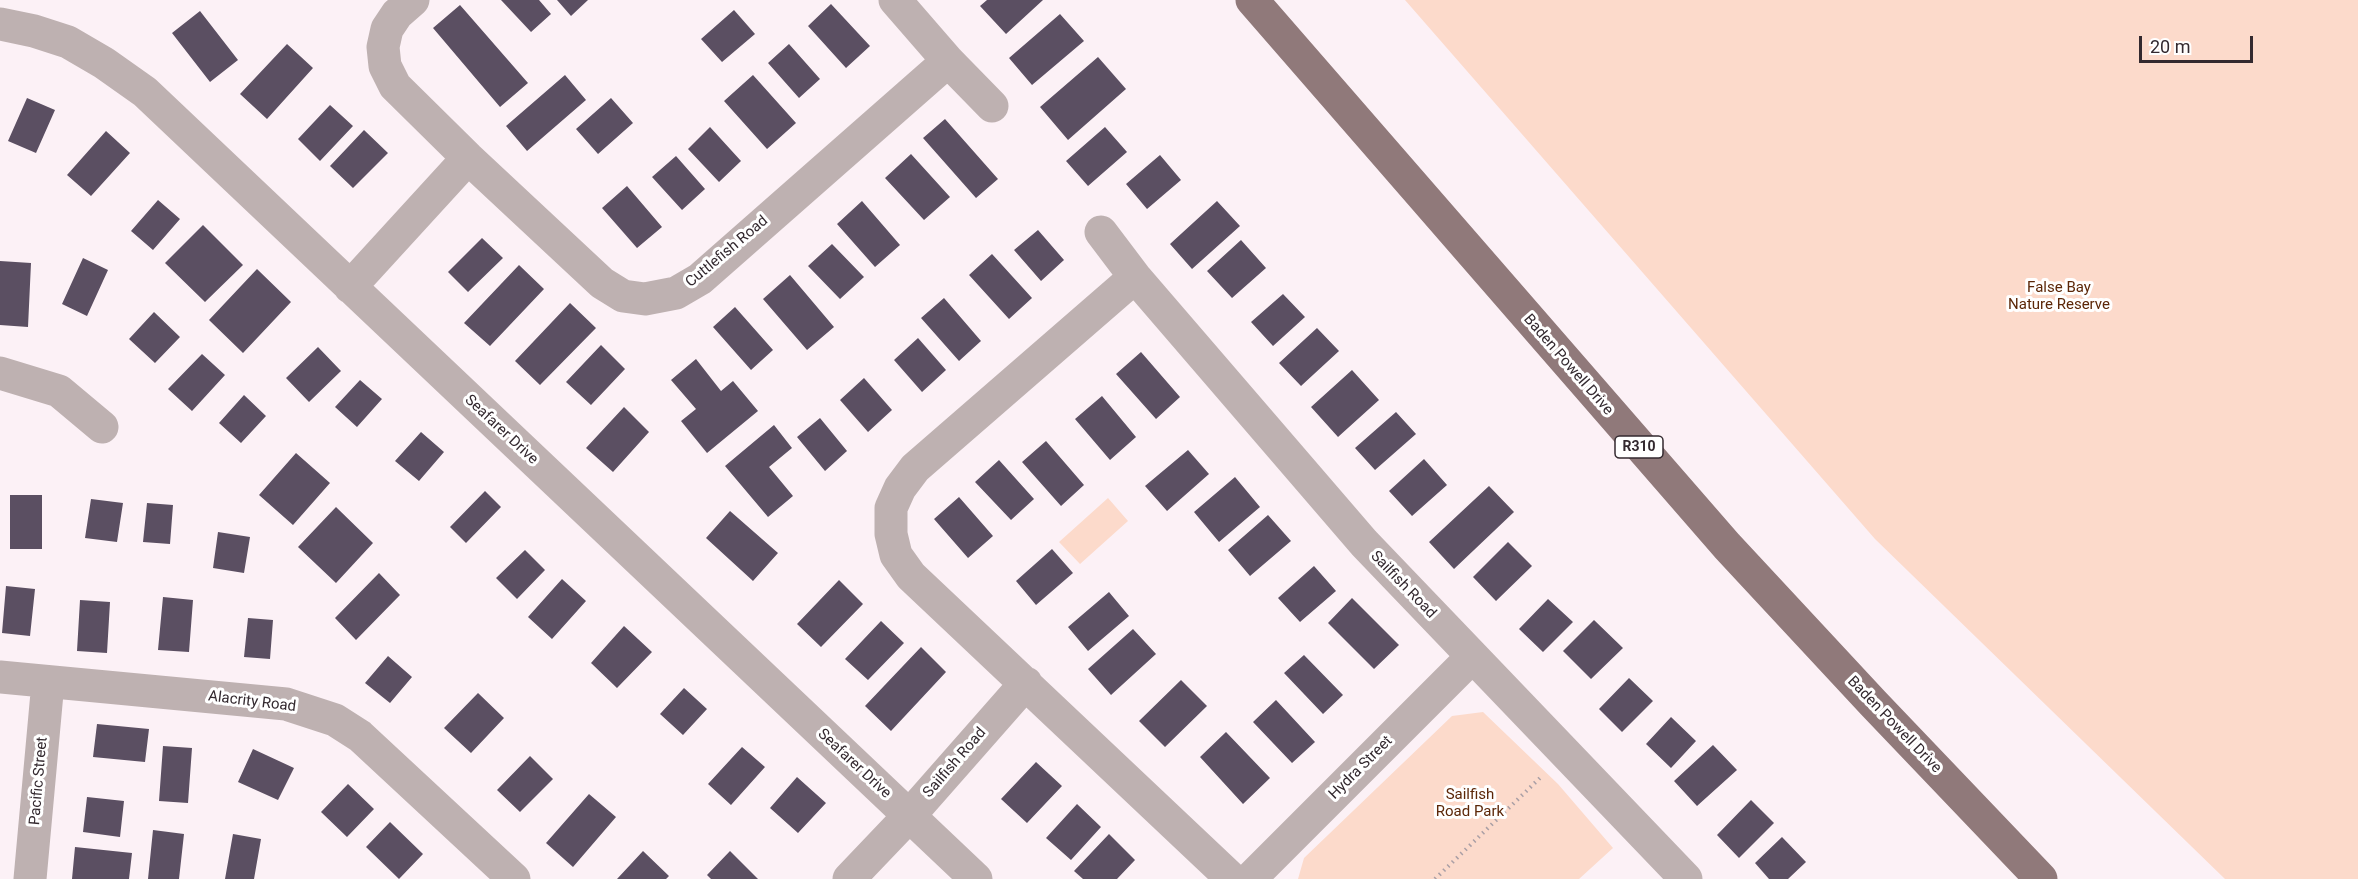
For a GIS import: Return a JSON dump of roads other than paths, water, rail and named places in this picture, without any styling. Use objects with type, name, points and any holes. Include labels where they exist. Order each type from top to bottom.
[{"type":"main road","name":"Baden Powell Drive","points":[[1252,0],[1727,546],[2041,879]]},
{"type":"street","name":"Cuttlefish Road","points":[[413,0],[397,14],[387,28],[382,47],[385,66],[395,86],[468,158],[602,283],[623,296],[645,299],[676,293],[700,279],[948,61]]},
{"type":"street","points":[[895,0],[948,61],[992,106]]},
{"type":"street","name":"Seafarer Drive","points":[[0,24],[34,31],[68,42],[146,92],[976,879]]},
{"type":"street","points":[[350,287],[468,158]]},
{"type":"street","name":"Sailfish Road","points":[[1101,232],[1135,277],[1364,543],[1686,879]]},
{"type":"street","points":[[1135,277],[915,468],[900,488],[891,508],[891,534],[896,555],[911,576],[1232,879]]},
{"type":"street","points":[[0,373],[58,391],[102,427]]},
{"type":"street","name":"Hydra Street","points":[[1250,879],[1472,657]]},
{"type":"street","name":"Alacrity Road","points":[[0,677],[286,704],[335,720],[360,736],[514,879]]},
{"type":"street","name":"Pacific Street","points":[[30,879],[48,682]]},
{"type":"street","name":"Sailfish Road","points":[[849,879],[909,816],[1026,683]]},
{"type":"park label","name":"False Bay Nature Reserve","points":[[2059,296]]},
{"type":"park label","name":"Sailfish Road Park","points":[[1470,804]]}]
